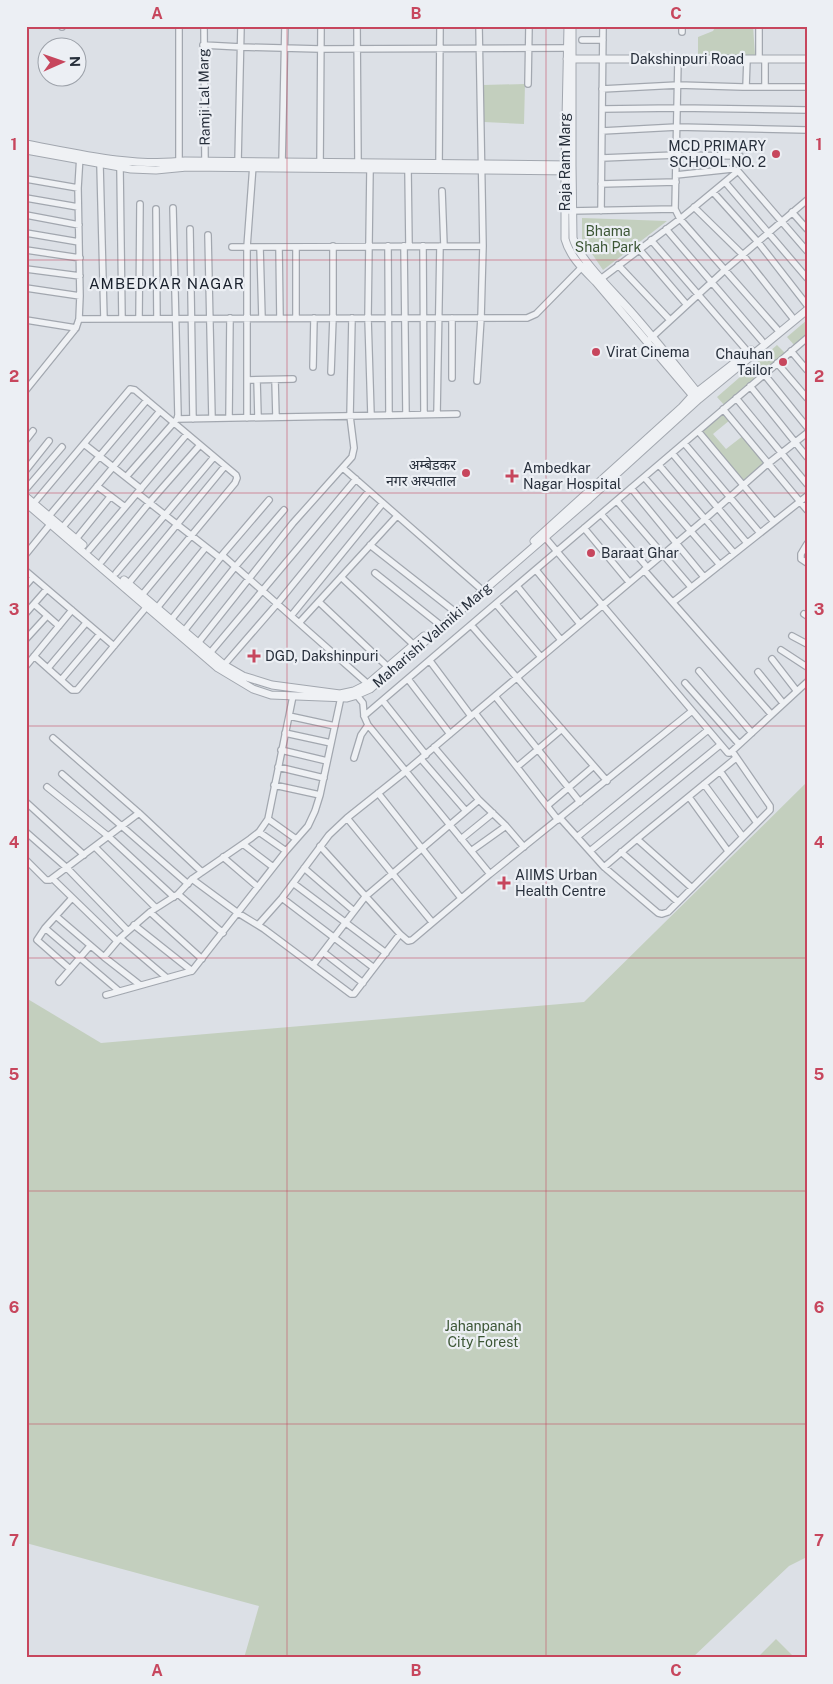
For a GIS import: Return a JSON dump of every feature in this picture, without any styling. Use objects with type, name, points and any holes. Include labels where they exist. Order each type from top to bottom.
[{"type":"street","points":[[179,26],[179,162]]},
{"type":"street","name":"Ramji Lal Marg","points":[[204,26],[205,165]]},
{"type":"street","points":[[238,162],[241,26]]},
{"type":"street","points":[[282,163],[285,26]]},
{"type":"street","points":[[320,166],[321,26]]},
{"type":"street","points":[[357,26],[358,163]]},
{"type":"street","points":[[439,167],[440,26]]},
{"type":"street","points":[[477,381],[483,246],[479,26]]},
{"type":"street","points":[[528,84],[529,26]]},
{"type":"street","name":"Raja Ram Marg","points":[[568,26],[567,48],[569,58]]},
{"type":"street","name":"Raja Ram Marg","points":[[572,26],[569,58],[569,211],[565,239],[568,247],[650,339],[696,396]]},
{"type":"street","points":[[601,211],[603,26]]},
{"type":"street","points":[[759,26],[765,87]]},
{"type":"street","points":[[582,40],[603,40]]},
{"type":"street","points":[[203,45],[320,49],[567,48]]},
{"type":"street","name":"Dakshinpuri Road","points":[[569,58],[678,60],[807,59]]},
{"type":"street","points":[[746,87],[747,59]]},
{"type":"street","points":[[678,60],[675,209],[680,219],[777,329]]},
{"type":"street","points":[[602,89],[678,85],[807,86]]},
{"type":"street","points":[[602,109],[807,110]]},
{"type":"street","points":[[602,131],[677,127],[807,130]]},
{"type":"street","points":[[26,144],[80,157],[100,165],[120,168],[156,170],[238,162],[253,166],[282,163],[370,170],[408,170],[439,167]]},
{"type":"street","points":[[26,150],[161,164],[179,162],[205,165],[320,166],[358,163],[439,167],[568,168]]},
{"type":"street","points":[[602,158],[676,155],[740,156]]},
{"type":"street","points":[[26,390],[76,328],[79,319],[78,188],[80,157]]},
{"type":"street","points":[[100,165],[104,319]]},
{"type":"street","points":[[246,418],[247,247],[253,166]]},
{"type":"street","points":[[120,168],[122,319]]},
{"type":"street","points":[[676,175],[732,169],[738,171],[807,252]]},
{"type":"street","points":[[370,170],[368,246],[370,415]]},
{"type":"street","points":[[406,414],[405,318],[408,170]]},
{"type":"street","points":[[599,280],[680,219],[738,171]]},
{"type":"street","points":[[26,179],[78,188]]},
{"type":"street","points":[[601,184],[676,182]]},
{"type":"street","points":[[725,182],[767,234],[807,278]]},
{"type":"street","points":[[437,414],[442,192]]},
{"type":"street","points":[[713,192],[758,242],[807,305]]},
{"type":"street","points":[[26,198],[78,207]]},
{"type":"street","points":[[650,339],[726,269],[807,200]]},
{"type":"street","points":[[139,319],[140,204]]},
{"type":"street","points":[[126,477],[175,421],[178,411],[173,208]]},
{"type":"street","points":[[694,208],[742,255],[792,317]]},
{"type":"street","points":[[156,209],[157,319]]},
{"type":"street","points":[[569,211],[675,209]]},
{"type":"street","points":[[792,212],[807,229]]},
{"type":"street","points":[[26,216],[79,225]]},
{"type":"street","points":[[190,229],[193,419]]},
{"type":"street","points":[[666,229],[762,341]]},
{"type":"street","points":[[26,233],[79,242]]},
{"type":"street","points":[[208,235],[212,418]]},
{"type":"street","points":[[651,240],[748,352]]},
{"type":"street","points":[[331,372],[333,246]]},
{"type":"street","points":[[388,246],[389,414]]},
{"type":"street","points":[[423,246],[424,414]]},
{"type":"street","points":[[232,247],[483,246]]},
{"type":"street","points":[[260,247],[262,318]]},
{"type":"street","points":[[279,247],[280,318]]},
{"type":"street","points":[[296,247],[296,318]]},
{"type":"street","points":[[639,249],[687,305]]},
{"type":"street","points":[[26,250],[80,258]]},
{"type":"street","points":[[79,319],[522,319],[536,314],[584,265]]},
{"type":"street","points":[[618,266],[670,320]]},
{"type":"street","points":[[26,269],[80,276]]},
{"type":"street","points":[[26,288],[80,296]]},
{"type":"street","name":"Maharishi Valmiki Marg","points":[[26,497],[30,503],[149,604],[218,668],[253,690],[271,695],[341,698],[370,689],[404,661],[696,396],[807,305]]},
{"type":"street","name":"Maharishi Valmiki Marg","points":[[696,396],[807,310]]},
{"type":"street","points":[[229,418],[230,318]]},
{"type":"street","points":[[313,368],[314,318]]},
{"type":"street","points":[[198,643],[293,523],[352,457],[354,452],[350,416],[352,318]]},
{"type":"street","points":[[452,318],[452,378]]},
{"type":"street","points":[[26,320],[76,328]]},
{"type":"street","points":[[364,716],[384,701],[723,409],[806,340]]},
{"type":"street","points":[[791,351],[807,370]]},
{"type":"street","points":[[777,363],[807,398]]},
{"type":"street","points":[[764,374],[807,427]]},
{"type":"street","points":[[246,380],[294,379]]},
{"type":"street","points":[[258,380],[258,417]]},
{"type":"street","points":[[275,380],[276,417]]},
{"type":"street","points":[[750,386],[807,457]]},
{"type":"street","points":[[30,503],[84,444],[130,389],[135,390],[175,421],[187,434],[236,475],[237,480],[142,595]]},
{"type":"street","points":[[736,398],[807,484]]},
{"type":"street","points":[[26,554],[100,456],[147,400]]},
{"type":"street","points":[[723,409],[807,510]]},
{"type":"street","points":[[62,528],[160,411]]},
{"type":"street","points":[[175,421],[212,418],[456,414]]},
{"type":"street","points":[[26,440],[33,431]]},
{"type":"street","points":[[698,431],[774,522]]},
{"type":"street","points":[[258,925],[282,898],[320,846],[347,818],[423,757],[782,452],[807,433]]},
{"type":"street","points":[[89,550],[187,434]]},
{"type":"street","points":[[26,470],[49,441]]},
{"type":"street","points":[[684,443],[760,533]]},
{"type":"street","points":[[84,444],[126,477],[149,503],[235,567],[368,684]]},
{"type":"street","points":[[102,561],[149,503],[200,445]]},
{"type":"street","points":[[26,490],[62,447]]},
{"type":"street","points":[[672,453],[747,543]]},
{"type":"street","points":[[116,573],[214,456]]},
{"type":"street","points":[[659,465],[734,553]]},
{"type":"street","points":[[128,584],[225,466]]},
{"type":"street","points":[[342,468],[480,589]]},
{"type":"street","points":[[644,477],[720,565]]},
{"type":"street","points":[[210,653],[356,480]]},
{"type":"street","points":[[97,486],[125,507]]},
{"type":"street","points":[[631,488],[704,577]]},
{"type":"street","points":[[224,665],[369,491]]},
{"type":"street","points":[[672,602],[807,496]]},
{"type":"street","points":[[76,539],[110,497]]},
{"type":"street","points":[[171,620],[269,500]]},
{"type":"street","points":[[617,501],[691,587]]},
{"type":"street","points":[[291,616],[383,503]]},
{"type":"street","points":[[184,631],[284,510]]},
{"type":"street","points":[[601,514],[672,602],[771,714]]},
{"type":"street","points":[[300,623],[397,516]]},
{"type":"street","name":"Maharishi Valmiki Marg","points":[[51,520],[224,665],[243,676],[272,686],[340,694],[356,693],[368,684],[543,536]]},
{"type":"street","points":[[584,528],[630,582]]},
{"type":"street","points":[[543,536],[603,604],[728,753],[807,682]]},
{"type":"street","points":[[807,544],[800,556],[807,563]]},
{"type":"street","points":[[370,545],[454,611]]},
{"type":"street","points":[[157,608],[206,547]]},
{"type":"street","points":[[536,570],[580,624]]},
{"type":"street","points":[[26,571],[114,646]]},
{"type":"street","points":[[375,573],[439,624]]},
{"type":"street","points":[[26,585],[33,577]]},
{"type":"street","points":[[341,577],[414,645]]},
{"type":"street","points":[[517,586],[561,640]]},
{"type":"street","points":[[26,613],[47,589]]},
{"type":"street","points":[[319,602],[388,667]]},
{"type":"street","points":[[34,604],[59,626]]},
{"type":"street","points":[[34,656],[72,690],[77,690],[149,604]]},
{"type":"street","points":[[496,604],[541,657]]},
{"type":"street","points":[[26,666],[72,610]]},
{"type":"street","points":[[26,639],[47,616]]},
{"type":"street","points":[[48,668],[86,622]]},
{"type":"street","points":[[471,625],[607,781]]},
{"type":"street","points":[[61,680],[100,634]]},
{"type":"street","points":[[792,636],[807,644]]},
{"type":"street","points":[[781,650],[807,667]]},
{"type":"street","points":[[772,659],[796,690]]},
{"type":"street","points":[[430,661],[547,806],[604,867],[658,913],[668,912],[768,812],[770,806],[732,751]]},
{"type":"street","points":[[699,671],[752,732]]},
{"type":"street","points":[[758,672],[783,703]]},
{"type":"street","points":[[408,679],[450,734]]},
{"type":"street","points":[[685,683],[739,744]]},
{"type":"street","points":[[356,693],[363,703],[364,716],[368,725],[490,874]]},
{"type":"street","points":[[104,958],[118,940],[134,925],[176,895],[202,872],[259,832],[268,818],[294,696]]},
{"type":"street","points":[[495,696],[580,802]]},
{"type":"street","points":[[106,995],[192,971],[273,867],[308,826],[320,795],[341,698]]},
{"type":"street","points":[[384,701],[423,757],[466,811]]},
{"type":"street","points":[[320,846],[405,940],[410,941],[490,874],[692,712]]},
{"type":"street","points":[[289,716],[335,726]]},
{"type":"street","points":[[354,758],[362,735],[368,725]]},
{"type":"street","points":[[517,767],[562,730]]},
{"type":"street","points":[[577,837],[708,730]]},
{"type":"street","points":[[285,733],[331,742]]},
{"type":"street","points":[[53,738],[139,813],[202,872]]},
{"type":"street","points":[[590,851],[720,745]]},
{"type":"street","points":[[434,747],[479,800],[506,826],[524,847]]},
{"type":"street","points":[[282,750],[327,761]]},
{"type":"street","points":[[604,867],[736,758]]},
{"type":"street","points":[[547,806],[594,766]]},
{"type":"street","points":[[278,767],[324,778]]},
{"type":"street","points":[[720,771],[757,823]]},
{"type":"street","points":[[62,774],[121,826],[190,882],[258,925],[352,995],[355,994],[400,934]]},
{"type":"street","points":[[704,784],[743,837]]},
{"type":"street","points":[[274,785],[320,795]]},
{"type":"street","points":[[47,787],[223,933]]},
{"type":"street","points":[[378,793],[461,898]]},
{"type":"street","points":[[689,797],[728,851]]},
{"type":"street","points":[[313,965],[365,897],[479,800]]},
{"type":"street","points":[[27,803],[84,855]]},
{"type":"street","points":[[26,860],[49,881],[139,813]]},
{"type":"street","points":[[461,839],[493,813]]},
{"type":"street","points":[[268,818],[296,839]]},
{"type":"street","points":[[347,818],[432,922]]},
{"type":"street","points":[[471,851],[506,826]]},
{"type":"street","points":[[26,832],[67,868],[128,931]]},
{"type":"street","points":[[259,832],[286,851]]},
{"type":"street","points":[[636,839],[692,888]]},
{"type":"street","points":[[243,844],[273,867]]},
{"type":"street","points":[[95,847],[153,910],[202,959]]},
{"type":"street","points":[[621,852],[678,902]]},
{"type":"street","points":[[223,857],[258,887]]},
{"type":"street","points":[[304,868],[354,911]]},
{"type":"street","points":[[53,879],[118,940],[167,978]]},
{"type":"street","points":[[293,883],[386,952]]},
{"type":"street","points":[[70,969],[38,942],[37,938],[72,898]]},
{"type":"street","points":[[282,898],[374,968]]},
{"type":"street","points":[[56,916],[104,958],[140,985]]},
{"type":"street","points":[[134,925],[192,971]]},
{"type":"street","points":[[45,928],[119,991]]},
{"type":"street","points":[[59,982],[90,946]]},
{"type":"street","points":[[323,952],[363,983]]},
{"type":"green space","points":[[716,26],[753,26],[755,55],[698,55],[698,37],[713,31]]},
{"type":"green space","points":[[525,84],[524,124],[484,122],[483,85]]},
{"type":"green space","name":"Bhama Shah Park","points":[[582,218],[667,221],[603,270],[582,239]]},
{"type":"green space","points":[[807,320],[807,336],[795,346],[787,337]]},
{"type":"green space","points":[[777,345],[786,354],[725,406],[717,397]]},
{"type":"green space","points":[[723,411],[730,420],[713,434],[726,449],[744,435],[767,463],[744,483],[700,431]]},
{"type":"green space","name":"Jahanpanah City Forest","points":[[807,782],[807,1557],[789,1566],[692,1658],[244,1658],[259,1606],[26,1543],[26,998],[101,1043],[584,1002]]},
{"type":"green space","points":[[776,1639],[795,1658],[757,1658]]},
{"type":"place","name":"MCD PRIMARY SCHOOL NO. 2","points":[[776,154]]},
{"type":"place","name":"Virat Cinema","points":[[596,352]]},
{"type":"place","name":"Chauhan Tailor","points":[[783,362]]},
{"type":"place","name":"अम्बेडकर नगर अस्पताल","points":[[466,473]]},
{"type":"place","name":"Ambedkar Nagar Hospital","points":[[512,476]]},
{"type":"place","name":"Baraat Ghar","points":[[591,553]]},
{"type":"place","name":"DGD, Dakshinpuri","points":[[254,656]]},
{"type":"place","name":"AIIMS Urban Health Centre","points":[[504,883]]},
{"type":"district","name":"AMBEDKAR NAGAR","points":[[167,284]]}]
